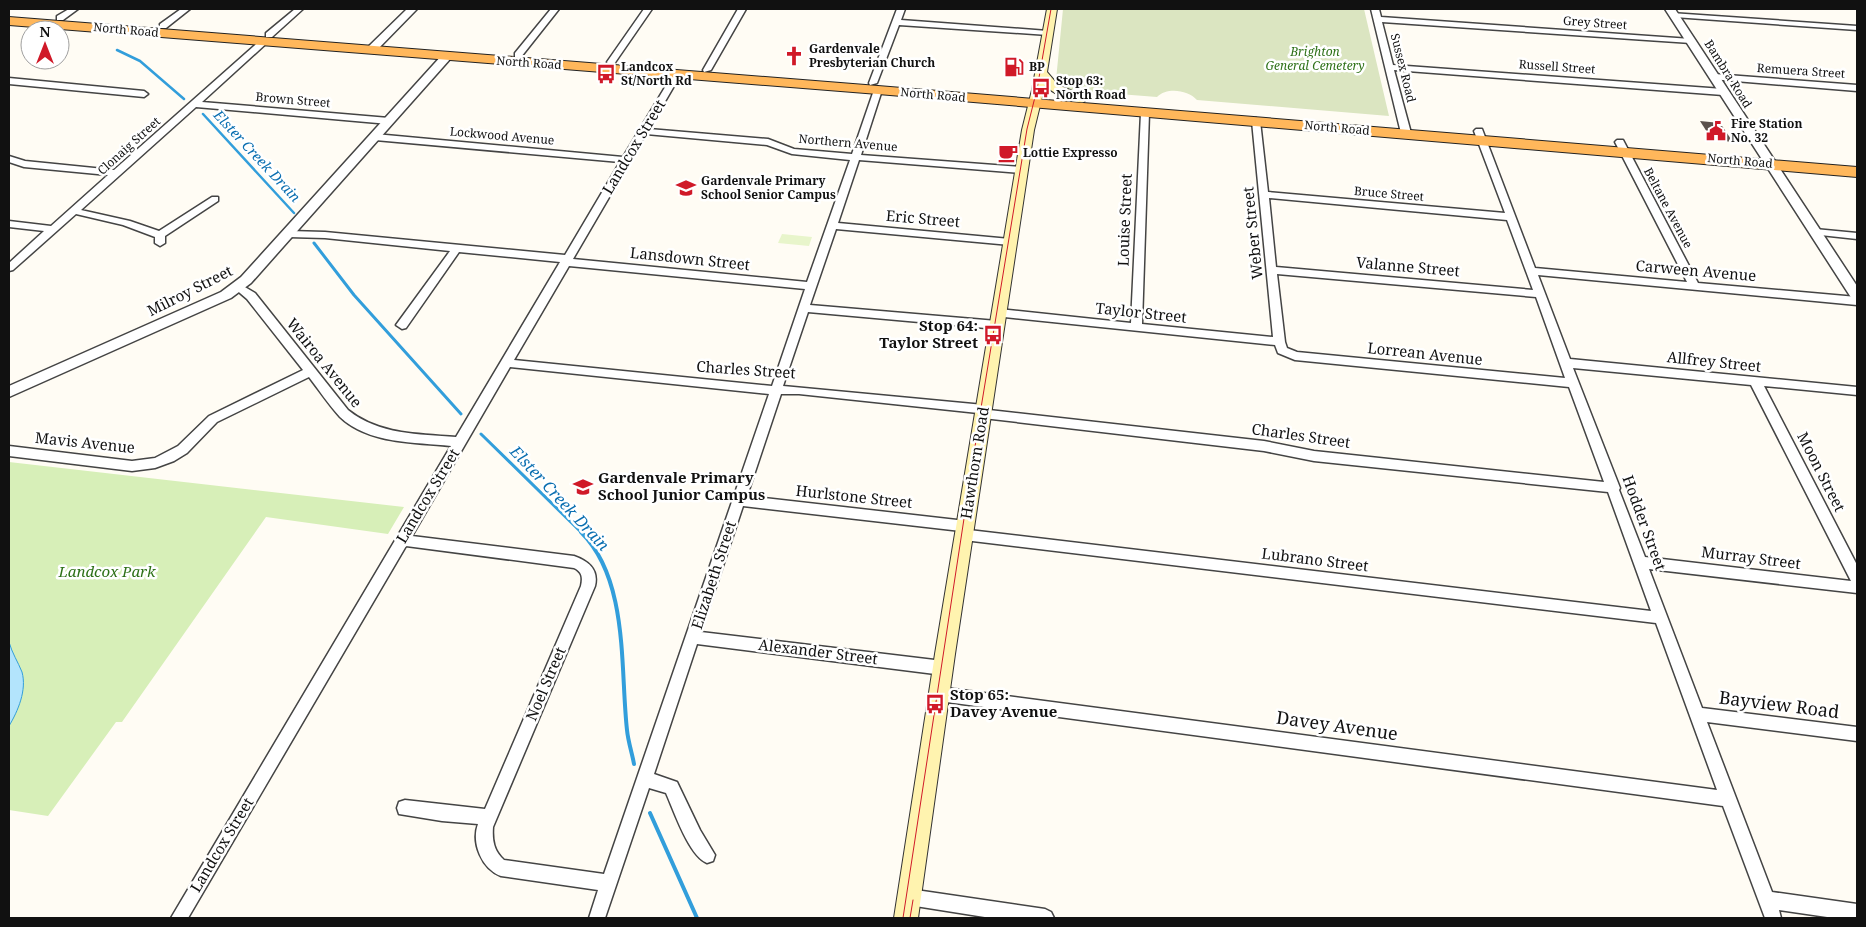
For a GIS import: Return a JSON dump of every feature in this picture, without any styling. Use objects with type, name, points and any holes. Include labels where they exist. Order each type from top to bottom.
[{"type":"highway","name":"North Road","points":[[9,14],[60,18],[114,26],[163,26],[267,38]]},
{"type":"highway","points":[[9,21],[22,15]]},
{"type":"highway","name":"North Road","points":[[9,21],[114,26],[374,47],[518,55],[562,62],[611,62],[875,87]]},
{"type":"highway","name":"North Road","points":[[374,47],[448,56],[562,62],[677,74],[1036,100],[1145,113],[1405,129]]},
{"type":"highway","name":"North Road","points":[[1036,100],[1080,99],[1622,147],[1766,158],[1857,161]]},
{"type":"highway","name":"North Road","points":[[1766,158],[1857,172]]},
{"type":"main road","name":"Hawthorn Road","points":[[906,918],[1010,242],[1052,9]]},
{"type":"main road","points":[[1042,72],[1054,88],[1080,99]]},
{"type":"street","points":[[60,18],[74,9]]},
{"type":"street","points":[[163,26],[186,9]]},
{"type":"street","name":"Clonaig Street","points":[[9,268],[195,104],[299,9]]},
{"type":"street","points":[[374,47],[412,9]]},
{"type":"street","points":[[518,55],[555,9]]},
{"type":"street","points":[[611,62],[648,9]]},
{"type":"street","points":[[707,70],[742,9]]},
{"type":"street","name":"Elizabeth Street","points":[[597,918],[636,804],[648,776],[693,637],[856,156],[875,87],[900,9]]},
{"type":"street","name":"Sussex Road","points":[[1375,9],[1405,129]]},
{"type":"street","points":[[1672,12],[1857,28]]},
{"type":"street","name":"Bambra Road","points":[[1672,12],[1857,296]]},
{"type":"street","name":"Grey Street","points":[[1378,18],[1691,41]]},
{"type":"street","points":[[896,22],[1048,33]]},
{"type":"street","name":"Milroy Street","points":[[9,392],[205,305],[238,288],[253,274],[448,56]]},
{"type":"street","name":"Russell Street","points":[[1390,66],[1723,92]]},
{"type":"street","name":"Landcox Street","points":[[179,918],[677,74]]},
{"type":"street","name":"Remuera Street","points":[[1714,77],[1857,88]]},
{"type":"street","points":[[9,81],[144,94]]},
{"type":"street","name":"Brown Street","points":[[195,104],[389,121]]},
{"type":"street","name":"Louise Street","points":[[1136,327],[1145,113]]},
{"type":"street","name":"Weber Street","points":[[1256,121],[1279,342]]},
{"type":"street","name":"Northern Avenue","points":[[644,131],[768,142],[797,152],[1022,170]]},
{"type":"street","name":"Hodder Street","points":[[1481,135],[1773,918]]},
{"type":"street","name":"Lockwood Avenue","points":[[375,137],[627,160]]},
{"type":"street","name":"Beltane Avenue","points":[[1622,147],[1694,286]]},
{"type":"street","points":[[9,159],[24,164],[117,173]]},
{"type":"street","name":"Bruce Street","points":[[1264,195],[1512,216]]},
{"type":"street","points":[[74,211],[126,223],[160,239],[215,199]]},
{"type":"street","points":[[9,224],[53,229]]},
{"type":"street","name":"Eric Street","points":[[832,226],[1010,242]]},
{"type":"street","name":"Lansdown Street","points":[[291,232],[812,286]]},
{"type":"street","points":[[1815,232],[1857,236]]},
{"type":"street","points":[[402,325],[456,249]]},
{"type":"street","name":"Valanne Street","points":[[1272,270],[1541,294]]},
{"type":"street","name":"Carween Avenue","points":[[1532,271],[1857,301]]},
{"type":"street","name":"Wairoa Avenue","points":[[238,288],[251,296],[344,413],[356,424],[368,430],[392,435],[460,442]]},
{"type":"street","name":"Taylor Street","points":[[804,308],[1136,327],[1279,342]]},
{"type":"street","name":"Lorrean Avenue","points":[[1279,342],[1282,350],[1295,356],[1574,384]]},
{"type":"street","name":"Charles Street","points":[[507,363],[983,411],[1264,446],[1314,456],[1614,488]]},
{"type":"street","name":"Allfrey Street","points":[[1567,363],[1857,391]]},
{"type":"street","name":"Mavis Avenue","points":[[9,451],[132,466],[150,465],[168,458],[182,449],[202,427],[213,419],[311,371]]},
{"type":"street","name":"Moon Street","points":[[1756,381],[1857,578]]},
{"type":"street","name":"Hurlstone Street","points":[[739,500],[965,530]]},
{"type":"street","name":"Lubrano Street","points":[[965,530],[1662,618]]},
{"type":"street","name":"Noel Street","points":[[402,540],[574,562],[584,566],[589,575],[588,586],[487,822]]},
{"type":"street","name":"Murray Street","points":[[1641,562],[1857,587]]},
{"type":"street","name":"Alexander Street","points":[[693,637],[943,668]]},
{"type":"street","name":"Davey Avenue","points":[[939,694],[1728,799]]},
{"type":"street","name":"Bayview Road","points":[[1697,714],[1857,734]]},
{"type":"street","points":[[648,776],[666,784],[674,791],[694,836],[707,855]]},
{"type":"street","points":[[406,808],[487,822],[484,842],[491,859],[501,868],[609,883]]},
{"type":"street","points":[[909,897],[1045,918]]},
{"type":"street","points":[[1766,900],[1857,913]]},
{"type":"green space","name":"Brighton General Cemetery","points":[[1063,9],[1364,9],[1389,116],[1197,100],[1188,94],[1177,91],[1166,92],[1157,97],[1068,90],[1059,86],[1056,80]]},
{"type":"green space","points":[[782,234],[812,237],[809,246],[778,243]]},
{"type":"green space","name":"Landcox Park","points":[[9,462],[404,507],[388,534],[266,517],[122,722],[116,722],[48,816],[9,810]]},
{"type":"water","points":[[9,642],[22,672],[23,686],[16,714],[9,726]]},
{"type":"building","name":"Fire Station No. 32","points":[[1700,121],[1720,123],[1733,142],[1712,140]]},
{"type":"waterway","name":"Elster Creek Drain","points":[[117,50],[140,61],[184,99]]},
{"type":"waterway","name":"Elster Creek Drain","points":[[203,114],[294,213]]},
{"type":"waterway","name":"Elster Creek Drain","points":[[314,243],[354,295],[461,414]]},
{"type":"waterway","name":"Elster Creek Drain","points":[[481,434],[581,532]]},
{"type":"waterway","name":"Elster Creek Drain","points":[[581,532],[596,552],[607,574],[615,599],[622,653],[627,730],[634,764]]},
{"type":"waterway","name":"Elster Creek Drain","points":[[650,813],[697,918]]},
{"type":"tram line","points":[[903,918],[980,414],[1027,129],[1037,89],[1051,9]]},
{"type":"tram line","points":[[910,918],[913,900]]},
{"type":"place","name":"Gardenvale Presbyterian Church","points":[[794,56]]},
{"type":"place","name":"BP","points":[[1014,67]]},
{"type":"place","name":"Landcox St/North Rd","points":[[606,74]]},
{"type":"place","name":"Stop 63: North Road","points":[[1041,88]]},
{"type":"place","name":"Fire Station No. 32","points":[[1716,131]]},
{"type":"place","name":"Lottie Expresso","points":[[1008,153]]},
{"type":"place","name":"Gardenvale Primary School Senior Campus","points":[[686,188]]},
{"type":"place","name":"Stop 64: Taylor Street","points":[[993,335]]},
{"type":"place","name":"Gardenvale Primary School Junior Campus","points":[[583,487]]},
{"type":"place","name":"Stop 65: Davey Avenue","points":[[935,704]]}]
